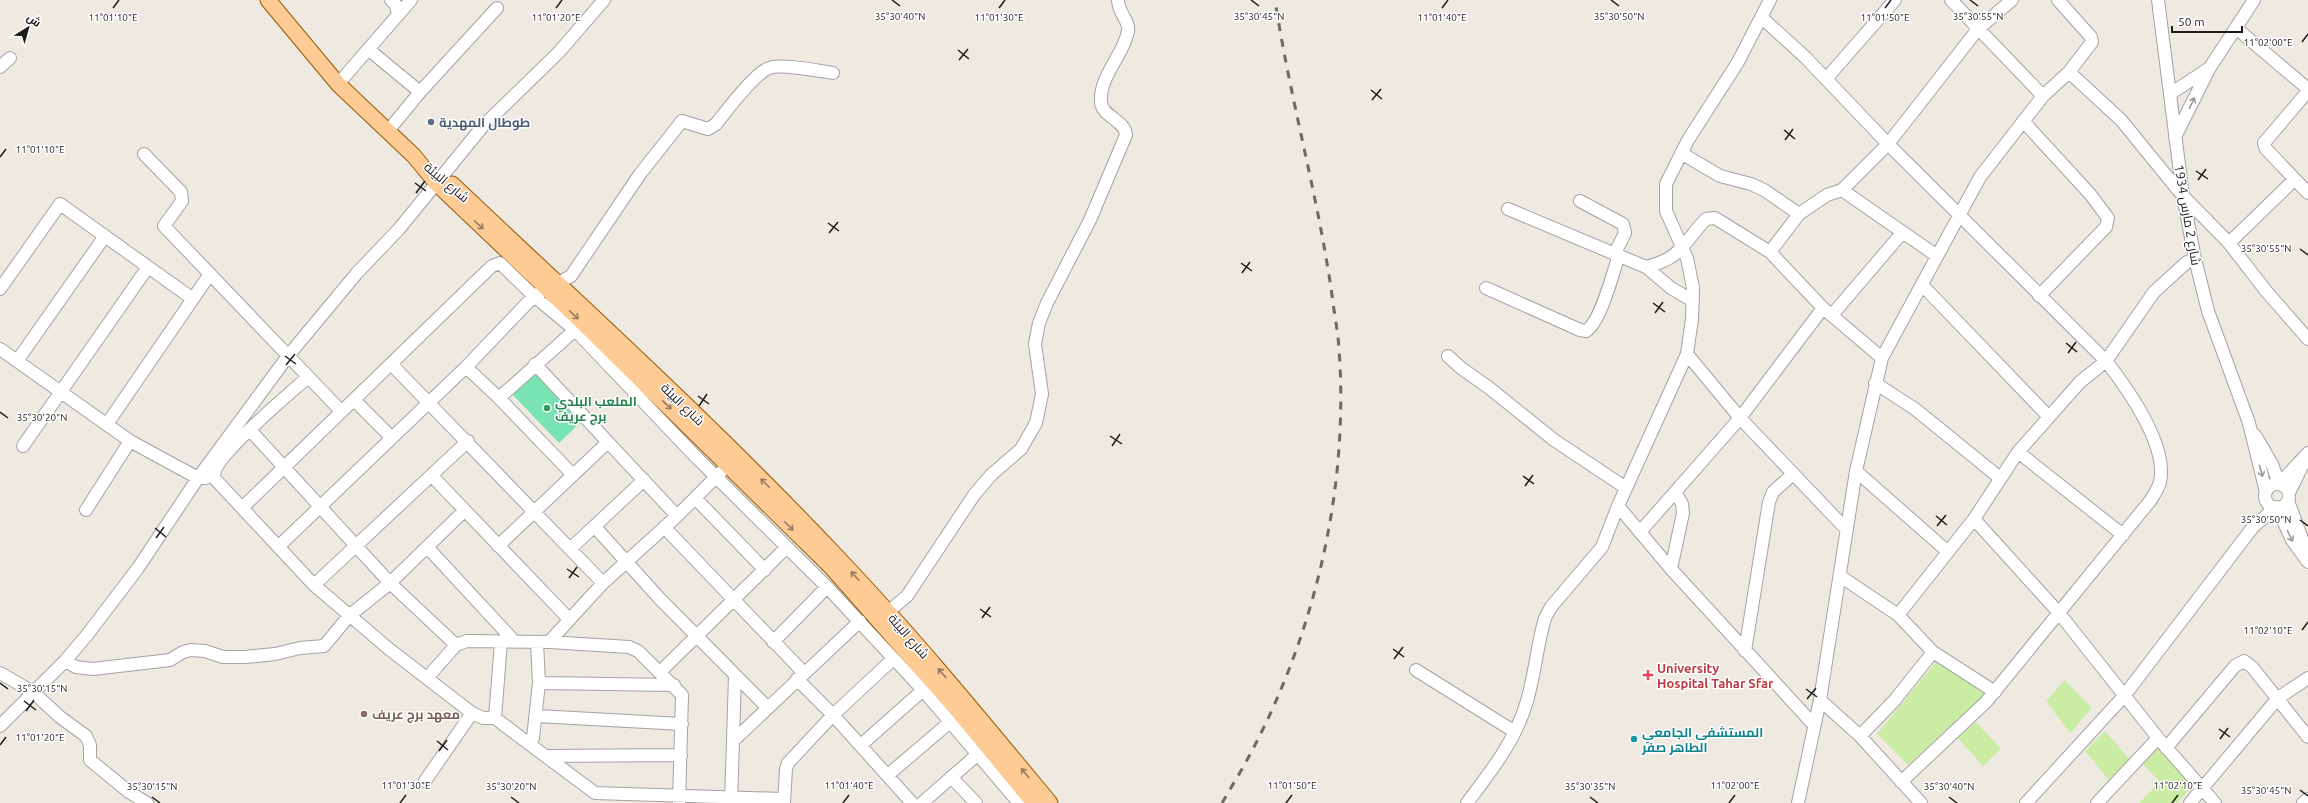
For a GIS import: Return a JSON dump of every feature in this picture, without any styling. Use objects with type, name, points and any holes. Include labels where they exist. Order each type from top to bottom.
[{"type":"main road","name":"شارع البيئة","points":[[268,0],[338,84],[439,179],[546,289],[840,560],[963,697],[1050,803]]},
{"type":"main road","name":"شارع البيئة","points":[[732,460],[873,614],[954,706],[1034,803]]},
{"type":"street","points":[[391,0],[396,5],[398,15]]},
{"type":"street","points":[[338,84],[411,0]]},
{"type":"street","points":[[0,726],[65,661],[138,568],[198,478],[288,356],[357,274],[399,229],[483,126],[559,52],[604,0]]},
{"type":"street","points":[[888,612],[907,596],[974,495],[992,475],[1021,449],[1036,423],[1042,394],[1035,344],[1039,322],[1047,303],[1093,214],[1126,135],[1125,129],[1103,109],[1101,101],[1110,68],[1124,42],[1128,29],[1128,24],[1118,9],[1118,0]]},
{"type":"street","points":[[1467,803],[1507,747],[1515,732],[1527,701],[1546,618],[1551,607],[1602,548],[1618,506],[1687,354],[1693,301],[1692,278],[1683,248],[1669,220],[1664,198],[1666,184],[1681,153],[1738,62],[1770,0]]},
{"type":"street","points":[[1826,79],[1895,0]]},
{"type":"street","points":[[1951,0],[2043,96]]},
{"type":"street","points":[[1770,252],[1800,214],[1827,195],[1842,190],[1888,144],[1978,29],[2012,0]]},
{"type":"street","points":[[1798,803],[1813,724],[1820,700],[1856,471],[1875,383],[1882,358],[1980,176],[2043,96],[2069,72],[2090,47],[2092,37],[2058,0]]},
{"type":"street","name":"شارع 2 مارس 1934","points":[[2158,0],[2183,196],[2195,258],[2208,311],[2249,423],[2266,495]]},
{"type":"street","points":[[2175,138],[2209,69],[2254,0]]},
{"type":"street","points":[[388,132],[420,92],[497,8]]},
{"type":"street","points":[[1761,17],[1805,57],[1888,144],[2039,296],[2106,360],[2131,394],[2141,412],[2159,457],[2161,471],[2156,491],[2123,535],[1994,692],[1971,717],[1901,782]]},
{"type":"street","points":[[2236,28],[2308,90],[2264,143],[2266,149],[2308,193]]},
{"type":"street","points":[[368,49],[420,92]]},
{"type":"street","points":[[0,67],[10,58]]},
{"type":"street","points":[[279,546],[546,289],[570,276],[640,174],[682,121],[708,129],[716,124],[760,74],[769,67],[833,73]]},
{"type":"street","points":[[2170,94],[2209,69]]},
{"type":"street","points":[[2069,72],[2120,120],[2183,196],[2228,243],[2266,292],[2308,339]]},
{"type":"street","points":[[2023,121],[2090,194],[2108,218],[2108,224],[2102,231],[2039,296]]},
{"type":"street","points":[[1681,153],[1716,174],[1764,190],[1800,214]]},
{"type":"street","points":[[144,154],[181,192],[182,201],[164,226],[341,411]]},
{"type":"street","points":[[2228,243],[2294,180]]},
{"type":"street","points":[[1842,190],[1937,256]]},
{"type":"street","points":[[1486,288],[1580,330],[1586,331],[1594,323],[1603,301],[1625,233],[1623,224],[1580,201]]},
{"type":"street","points":[[0,289],[60,204],[193,299]]},
{"type":"street","points":[[1508,209],[1646,267],[1671,288],[1693,301]]},
{"type":"street","points":[[1646,267],[1663,262],[1683,248],[1703,223],[1710,217],[1721,221],[1770,252],[1827,312],[1882,358]]},
{"type":"street","points":[[1640,532],[1676,493],[1740,418],[1827,312],[1902,233]]},
{"type":"street","points":[[17,361],[105,236]]},
{"type":"street","points":[[1898,615],[1947,551],[1974,519],[2018,452],[2048,416],[2080,382],[2106,360],[2154,292],[2187,262],[2195,258]]},
{"type":"street","points":[[243,507],[283,466],[354,400],[496,263],[500,263],[546,289],[575,330],[716,477],[860,621],[893,659],[923,690],[1018,803]]},
{"type":"street","points":[[23,446],[148,267]]},
{"type":"street","points":[[107,424],[210,274]]},
{"type":"street","points":[[1922,286],[2048,416]]},
{"type":"street","points":[[499,398],[535,364],[575,330]]},
{"type":"street","points":[[0,349],[130,441],[198,478],[214,477]]},
{"type":"street","points":[[1687,354],[1740,418],[1792,475],[1847,530]]},
{"type":"street","points":[[1448,356],[1461,368],[1488,386],[1554,440],[1626,488]]},
{"type":"street","points":[[391,364],[468,441],[603,583]]},
{"type":"street","points":[[535,364],[677,516]]},
{"type":"street","points":[[466,367],[499,398],[573,475]]},
{"type":"street","points":[[308,377],[250,430],[221,460],[214,471],[214,477],[314,584],[349,616],[472,713],[483,718],[495,718],[595,792],[679,799],[784,801],[786,769],[788,763],[833,715],[893,659]]},
{"type":"street","points":[[1875,383],[1914,409],[2000,478]]},
{"type":"street","points":[[354,400],[392,438]]},
{"type":"street","name":"شارع 2 مارس 1934","points":[[2249,423],[2272,464],[2278,484]]},
{"type":"street","points":[[250,430],[390,583],[456,645]]},
{"type":"street","points":[[86,510],[130,441]]},
{"type":"street","points":[[314,584],[356,547],[468,441]]},
{"type":"street","points":[[498,546],[608,442]]},
{"type":"street","points":[[2018,452],[2123,535]]},
{"type":"street","points":[[2253,527],[2271,486],[2278,484],[2308,454]]},
{"type":"street","points":[[2026,803],[2124,696],[2253,527],[2282,502],[2308,454]]},
{"type":"street","points":[[528,743],[535,732],[543,642],[569,619],[603,583],[696,498],[732,460]]},
{"type":"street","points":[[1856,471],[1947,551]]},
{"type":"street","points":[[1745,650],[1769,502],[1773,492],[1792,475]]},
{"type":"street","points":[[432,476],[569,619]]},
{"type":"street","points":[[570,549],[644,480]]},
{"type":"street","points":[[2278,484],[2285,487],[2282,502],[2292,540],[2308,562]]},
{"type":"street","points":[[1671,569],[1683,513],[1682,504],[1676,493]]},
{"type":"street","points":[[2266,495],[2269,504],[2282,502]]},
{"type":"street","points":[[696,498],[765,570]]},
{"type":"street","points":[[2282,502],[2308,555]]},
{"type":"street","points":[[1618,506],[1671,569],[1813,724]]},
{"type":"street","points":[[65,661],[76,667],[93,669],[170,660],[183,652],[191,650],[205,651],[216,656],[230,658],[275,654],[300,648],[324,646],[349,616],[390,583],[428,548],[464,511]]},
{"type":"street","points":[[1974,519],[2059,613],[2166,748],[2215,803]]},
{"type":"street","points":[[595,527],[660,599],[768,708]]},
{"type":"street","points":[[664,527],[773,642],[833,715],[912,803]]},
{"type":"street","points":[[661,671],[787,547]]},
{"type":"street","points":[[428,548],[515,642]]},
{"type":"street","points":[[1840,576],[1898,615],[1933,652],[1994,692]]},
{"type":"street","points":[[773,642],[827,587]]},
{"type":"street","points":[[733,741],[860,621]]},
{"type":"street","points":[[427,678],[456,645],[472,640],[543,642],[633,648],[641,653],[661,671],[682,695],[679,799]]},
{"type":"street","points":[[495,718],[501,642]]},
{"type":"street","points":[[1860,736],[1894,701],[1933,652]]},
{"type":"street","points":[[2166,748],[2238,663],[2248,663],[2278,698],[2308,737]]},
{"type":"street","points":[[1416,670],[1515,732]]},
{"type":"street","points":[[0,673],[33,692],[60,717],[86,736],[90,745],[90,760],[129,792],[147,803]]},
{"type":"street","points":[[732,800],[735,676]]},
{"type":"street","points":[[2190,803],[2204,789],[2278,698],[2308,678]]},
{"type":"street","points":[[539,682],[674,685]]},
{"type":"street","points":[[861,745],[923,690]]},
{"type":"street","points":[[1820,700],[1860,736],[1921,803]]},
{"type":"street","points":[[425,781],[472,713]]},
{"type":"street","points":[[537,716],[682,724]]},
{"type":"street","points":[[888,775],[950,722]]},
{"type":"street","points":[[2097,803],[2158,738]]},
{"type":"street","points":[[922,803],[978,754]]},
{"type":"street","points":[[547,756],[681,755]]},
{"type":"street","points":[[951,777],[976,803]]},
{"type":"street","points":[[2303,803],[2308,799]]},
{"type":"green space","name":"الملعب البلدي برج عريف","points":[[534,372],[582,421],[559,443],[512,394]]},
{"type":"green space","points":[[1939,658],[1989,691],[1908,765],[1877,734]]},
{"type":"green space","points":[[2065,680],[2092,708],[2070,733],[2046,701]]},
{"type":"green space","points":[[1976,722],[2001,749],[1983,766],[1958,738]]},
{"type":"green space","points":[[2105,731],[2130,760],[2109,780],[2085,751]]},
{"type":"green space","points":[[2157,744],[2196,783],[2177,803],[2139,803],[2160,782],[2140,761]]},
{"type":"railway","points":[[1222,803],[1255,745],[1277,699],[1296,651],[1311,603],[1324,553],[1333,502],[1339,451],[1341,400],[1337,329],[1326,258],[1288,74],[1275,0]]},
{"type":"place","name":"طوطال المهدية","points":[[431,122]]},
{"type":"place","name":"الملعب البلدي برج عريف","points":[[547,408]]},
{"type":"place","name":"University Hospital Tahar Sfar","points":[[1648,675]]},
{"type":"place","name":"معهد برج عريف","points":[[364,714]]},
{"type":"place","name":"المستشفى الجامعي الطاهر صفر","points":[[1634,739]]}]
